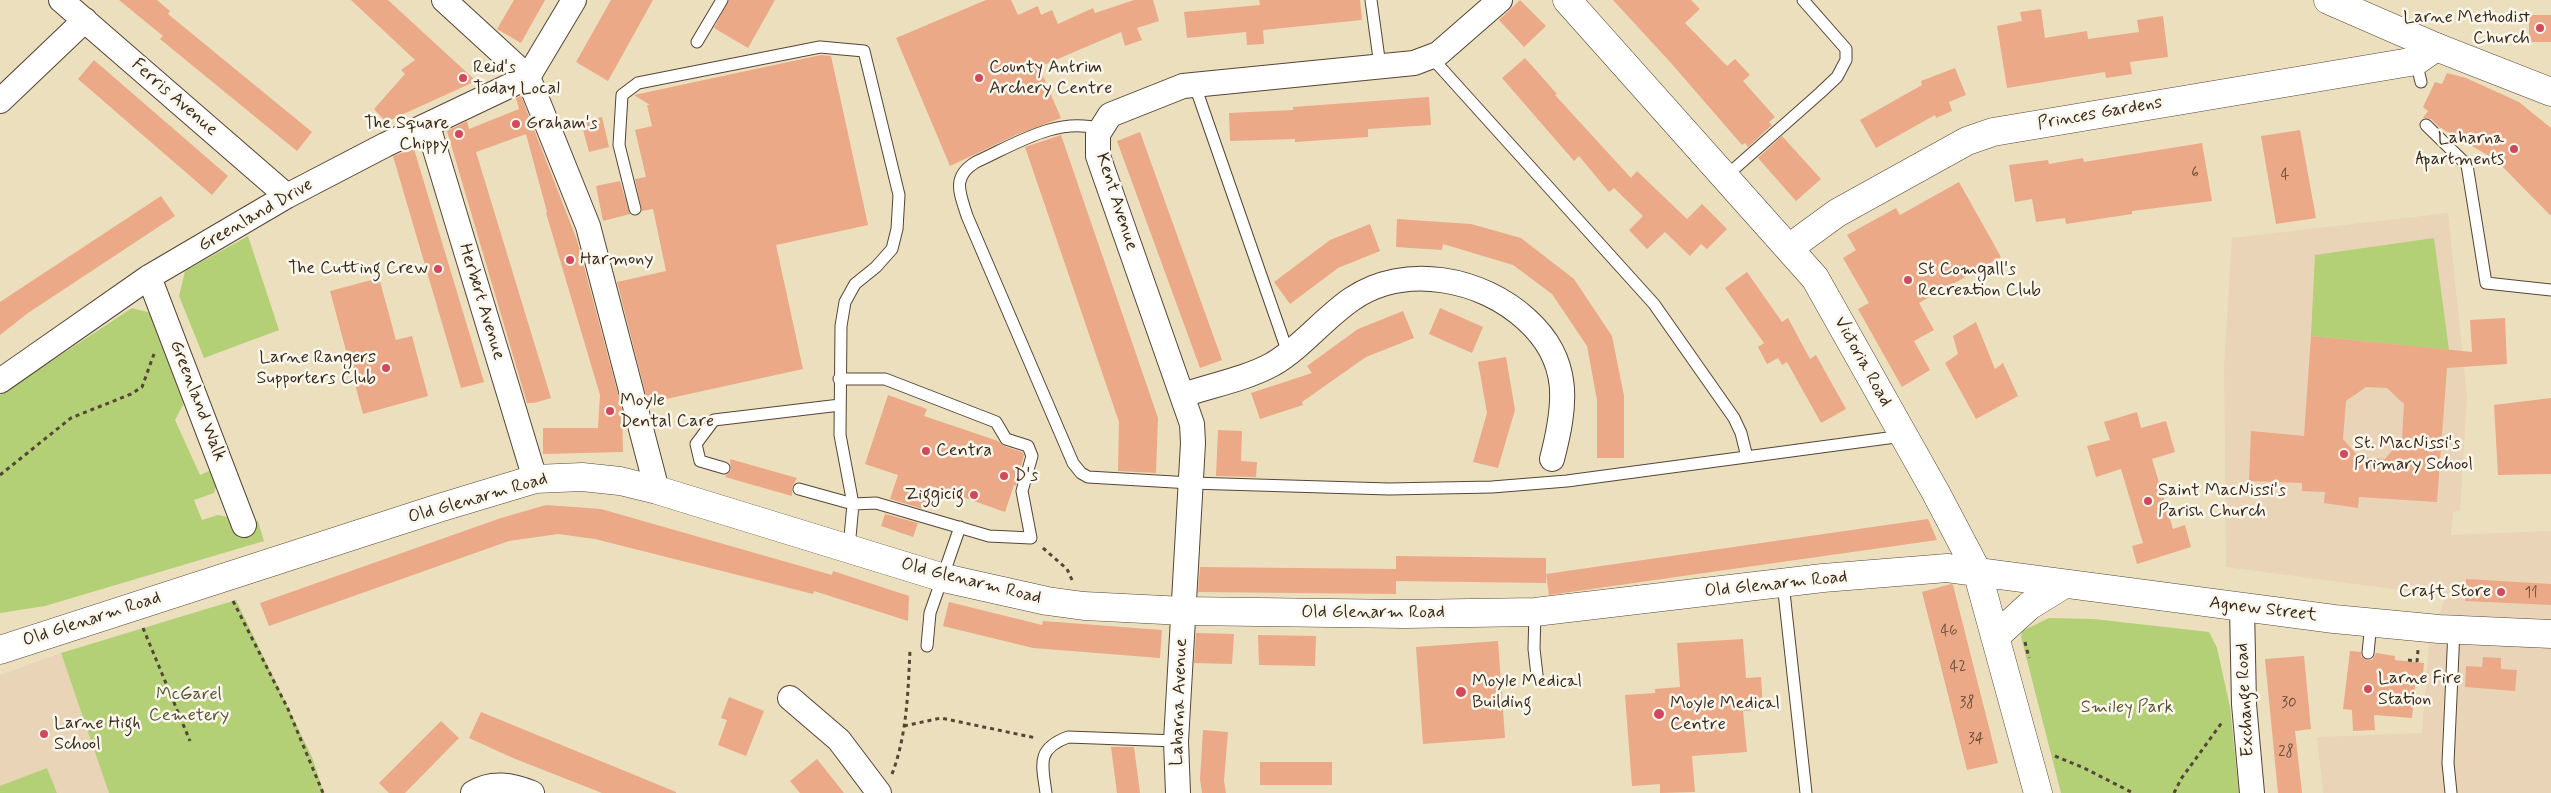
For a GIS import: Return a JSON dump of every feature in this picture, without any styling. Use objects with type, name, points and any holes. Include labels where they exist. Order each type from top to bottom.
[{"type":"street","name":"Ferris Avenue","points":[[62,0],[286,196]]},
{"type":"street","points":[[444,0],[528,77],[588,226],[657,490]]},
{"type":"street","points":[[528,77],[574,0]]},
{"type":"street","points":[[1432,58],[1500,0]]},
{"type":"street","name":"Victoria Road","points":[[1567,0],[1814,278],[1904,436],[1977,571],[2038,793]]},
{"type":"street","points":[[2328,0],[2425,64],[2548,94]]},
{"type":"street","points":[[0,101],[85,20]]},
{"type":"street","name":"Kent Avenue","points":[[1184,611],[1191,483],[1192,424],[1100,162],[1097,144],[1100,129],[1114,112],[1194,83],[1380,66],[1432,58]]},
{"type":"street","name":"Princes Gardens","points":[[1789,248],[1837,213],[1967,141],[1993,132],[2425,64]]},
{"type":"street","name":"Greenland Drive","points":[[0,381],[149,277],[286,196],[345,165],[528,77]]},
{"type":"street","name":"Herbert Avenue","points":[[428,126],[534,479]]},
{"type":"street","name":"Greenland Walk","points":[[149,277],[244,524]]},
{"type":"street","points":[[1183,395],[1260,370],[1288,353],[1352,299],[1394,282],[1437,279],[1483,291],[1507,304],[1529,322],[1546,340],[1557,363],[1563,388],[1562,407],[1552,459]]},
{"type":"street","name":"Old Glenarm Road","points":[[0,650],[534,479],[582,477],[620,481],[657,490],[944,578],[1038,600],[1084,606],[1184,611],[1405,614],[1535,612],[1783,583],[1947,568],[1977,571]]},
{"type":"street","name":"Agnew Street","points":[[1977,571],[2063,585],[2371,623],[2454,630],[2551,634]]},
{"type":"street","points":[[1995,637],[2029,606],[2063,585]]},
{"type":"street","name":"Exchange Road","points":[[2242,608],[2244,704],[2252,793]]},
{"type":"street","name":"Laharna Avenue","points":[[1178,793],[1176,741],[1184,611]]},
{"type":"street","points":[[790,698],[815,717],[886,784]]},
{"type":"street","points":[[473,793],[488,786],[500,785],[532,793]]},
{"type":"lane","points":[[697,42],[722,0]]},
{"type":"lane","points":[[1371,0],[1380,66]]},
{"type":"lane","points":[[1725,177],[1826,88],[1837,77],[1846,60],[1846,48],[1802,0]]},
{"type":"lane","points":[[635,209],[619,145],[622,95],[638,83],[820,47],[864,51],[899,195],[897,229],[892,249],[876,268],[855,284],[845,302],[839,379],[840,435],[853,504],[848,548]]},
{"type":"lane","points":[[1432,58],[1654,304],[1734,418],[1741,433],[1747,457]]},
{"type":"lane","points":[[1194,83],[1288,353]]},
{"type":"lane","points":[[1100,129],[1084,125],[1062,125],[976,162],[966,168],[961,175],[959,183],[967,216],[1069,454],[1081,473],[1088,477],[1191,483],[1389,488],[1492,487],[1567,481],[1904,436]]},
{"type":"lane","points":[[2426,125],[2467,165],[2486,283],[2551,290]]},
{"type":"lane","points":[[799,489],[853,504],[876,503],[989,536],[1031,538],[1022,491],[1032,456],[1028,446],[1006,439],[996,422],[885,379],[839,379]]},
{"type":"lane","points":[[724,468],[700,461],[696,444],[714,420],[840,405]]},
{"type":"lane","points":[[927,646],[930,613],[944,578],[960,527]]},
{"type":"lane","points":[[1783,583],[1806,793]]},
{"type":"lane","points":[[1535,612],[1534,649],[1536,674]]},
{"type":"lane","points":[[2368,653],[2371,623]]},
{"type":"lane","points":[[2451,793],[2448,753],[2454,630]]},
{"type":"lane","points":[[1046,793],[1042,766],[1044,752],[1053,743],[1068,737],[1176,741]]},
{"type":"path","points":[[0,476],[71,418],[131,394],[142,387]]},
{"type":"path","points":[[1031,538],[1067,569],[1084,606]]},
{"type":"path","points":[[220,579],[237,608],[288,709],[322,793]]},
{"type":"path","points":[[134,606],[190,741]]},
{"type":"path","points":[[2408,660],[2417,661],[2418,654]]},
{"type":"path","points":[[886,784],[904,726],[910,656]]},
{"type":"path","points":[[2174,793],[2181,779],[2203,751],[2230,707],[2244,704]]},
{"type":"path","points":[[904,726],[941,718],[1019,733],[1053,743]]},
{"type":"path","points":[[2055,756],[2084,768],[2133,793]]},
{"type":"shaded area","name":"St. MacNissi's Primary School","points":[[2448,213],[2467,397],[2460,511],[2453,512],[2451,535],[2551,531],[2551,793],[2323,793],[2317,737],[2422,733],[2429,642],[2446,596],[2226,567],[2224,366],[2232,238]]},
{"type":"shaded area","name":"Larne High School","points":[[61,653],[109,793],[0,793],[0,675]]},
{"type":"green space","points":[[248,236],[279,330],[204,358],[179,296],[185,271]]},
{"type":"green space","points":[[2434,238],[2449,350],[2311,336],[2315,255]]},
{"type":"green space","points":[[132,308],[151,313],[178,380],[184,403],[175,420],[200,475],[211,470],[218,481],[214,493],[194,500],[202,520],[218,515],[228,517],[236,527],[258,521],[264,541],[45,606],[0,613],[0,395]]},
{"type":"green space","name":"McGarel Cemetery","points":[[236,600],[312,757],[324,793],[109,793],[61,653]]},
{"type":"green space","name":"Smiley Park","points":[[2049,618],[2094,619],[2209,632],[2217,648],[2230,707],[2239,793],[2061,793],[2021,637],[2022,631]]},
{"type":"green space","points":[[47,768],[57,793],[0,793],[0,786]]},
{"type":"building","points":[[119,0],[157,0],[170,11],[168,14],[312,132],[297,151],[160,39],[163,36]]},
{"type":"building","points":[[351,0],[388,0],[476,81],[386,122],[374,109],[405,74],[401,70],[415,60]]},
{"type":"building","points":[[514,0],[545,0],[521,43],[497,29]]},
{"type":"building","points":[[611,0],[653,0],[608,81],[576,62]]},
{"type":"building","points":[[729,0],[775,0],[748,48],[714,28]]},
{"type":"building","name":"County Antrim Archery Centre","points":[[986,0],[1011,0],[1018,15],[1038,6],[1041,15],[1052,10],[1058,24],[1093,8],[1095,13],[1134,0],[1153,0],[1159,21],[1137,28],[1142,40],[1125,46],[1121,32],[1039,67],[1061,118],[1018,134],[950,166],[896,38]]},
{"type":"building","points":[[1259,0],[1360,0],[1362,20],[1263,30],[1264,44],[1247,45],[1246,32],[1187,38],[1184,12],[1260,5]]},
{"type":"building","points":[[1520,0],[1546,26],[1524,47],[1499,20]]},
{"type":"building","points":[[1613,0],[1691,0],[1700,9],[1685,23],[1727,66],[1735,59],[1750,75],[1743,81],[1775,117],[1769,122],[1772,125],[1748,147],[1745,143],[1742,145]]},
{"type":"building","points":[[2041,9],[2045,38],[2087,31],[2088,39],[2139,32],[2137,20],[2163,16],[2168,57],[2130,62],[2132,74],[2106,78],[2105,72],[2007,88],[1997,26],[2022,21],[2020,12]]},
{"type":"building","name":"Larne Methodist Church","points":[[2529,15],[2551,15],[2551,42],[2529,42]]},
{"type":"building","points":[[821,55],[831,56],[868,225],[776,245],[803,369],[648,403],[617,282],[666,271],[653,209],[642,211],[635,179],[646,177],[635,130],[652,126],[647,105],[650,105],[634,95]]},
{"type":"building","points":[[1525,58],[1557,94],[1555,95],[1631,178],[1637,171],[1687,219],[1702,204],[1727,229],[1707,249],[1701,244],[1690,256],[1665,232],[1647,249],[1629,230],[1643,216],[1614,188],[1609,192],[1579,156],[1574,161],[1502,78]]},
{"type":"building","points":[[94,60],[228,176],[212,195],[78,79]]},
{"type":"building","points":[[1955,68],[1966,95],[1949,102],[1952,111],[1936,118],[1935,115],[1876,148],[1860,120],[1922,85],[1921,81]]},
{"type":"building","name":"Laharna Apartments","points":[[2447,73],[2466,78],[2519,102],[2551,128],[2551,216],[2496,160],[2439,127],[2431,119],[2423,118],[2428,111],[2423,107],[2435,82],[2442,84]]},
{"type":"building","points":[[521,96],[577,240],[622,409],[623,452],[543,454],[543,428],[598,428],[600,395],[546,213],[526,134],[476,152],[551,398],[534,403],[527,403],[447,131],[467,121],[469,129],[519,109],[516,98]]},
{"type":"building","points":[[1429,97],[1431,125],[1368,129],[1368,137],[1295,142],[1295,139],[1230,141],[1229,113],[1293,110],[1293,107]]},
{"type":"building","points":[[602,117],[609,147],[589,152],[581,122]]},
{"type":"building","points":[[2300,130],[2316,218],[2276,224],[2261,136]]},
{"type":"building","points":[[1140,132],[1222,360],[1200,368],[1117,141]]},
{"type":"building","points":[[1061,135],[1158,418],[1156,473],[1118,471],[1119,422],[1025,147]]},
{"type":"building","points":[[1782,136],[1821,179],[1796,201],[1758,158]]},
{"type":"building","points":[[2202,143],[2212,201],[2132,211],[2132,214],[2066,224],[2065,218],[2036,222],[2032,199],[2015,202],[2009,165],[2048,160],[2049,164],[2083,158],[2084,162]]},
{"type":"building","points":[[414,149],[484,382],[461,388],[393,156]]},
{"type":"building","points":[[620,181],[630,214],[603,221],[596,186]]},
{"type":"building","name":"St Comgall's Recreation Club","points":[[1959,182],[2001,257],[1919,303],[1934,330],[1914,341],[1930,370],[1902,387],[1858,309],[1869,303],[1843,258],[1856,250],[1847,235],[1896,208],[1900,215]]},
{"type":"building","points":[[161,196],[175,216],[28,313],[0,335],[0,302]]},
{"type":"building","points":[[1397,219],[1471,224],[1521,238],[1574,279],[1612,336],[1624,396],[1624,458],[1597,458],[1597,400],[1587,346],[1552,294],[1513,265],[1443,244],[1442,250],[1396,247]]},
{"type":"building","points":[[1370,224],[1380,251],[1338,268],[1290,304],[1274,282],[1330,240]]},
{"type":"building","points":[[1747,272],[1782,322],[1788,318],[1810,359],[1816,355],[1846,409],[1821,423],[1787,362],[1782,365],[1778,358],[1767,364],[1758,347],[1764,343],[1725,288]]},
{"type":"building","name":"Larne Rangers Supporters Club","points":[[379,278],[396,340],[412,336],[428,396],[363,414],[330,291]]},
{"type":"building","points":[[1440,308],[1483,327],[1472,353],[1429,334]]},
{"type":"building","points":[[1403,311],[1414,338],[1366,357],[1302,402],[1303,405],[1260,419],[1251,393],[1312,373],[1307,366],[1358,329]]},
{"type":"building","points":[[2505,318],[2507,364],[2447,368],[2437,502],[2359,497],[2358,508],[2324,503],[2325,492],[2302,491],[2302,483],[2249,481],[2251,431],[2304,436],[2311,336],[2472,352],[2470,320]],"holes":[[[2366,387],[2387,388],[2404,404],[2402,439],[2385,459],[2358,456],[2343,439],[2346,401]]]},
{"type":"building","points":[[1976,322],[1995,369],[2003,363],[2018,396],[1976,419],[1945,363],[1958,354],[1953,336]]},
{"type":"building","points":[[1506,357],[1515,410],[1498,468],[1473,462],[1487,413],[1478,362]]},
{"type":"building","name":"Centra","points":[[888,395],[927,409],[924,416],[998,441],[1004,446],[1022,452],[1024,455],[1016,486],[1014,485],[1005,512],[931,486],[923,509],[890,499],[898,475],[865,464]]},
{"type":"building","points":[[2551,398],[2551,474],[2498,475],[2494,405]]},
{"type":"building","name":"Saint MacNissi's Parish Church","points":[[2137,412],[2141,428],[2166,421],[2175,452],[2152,459],[2173,529],[2185,525],[2191,547],[2137,564],[2132,546],[2143,543],[2121,469],[2096,477],[2087,446],[2110,440],[2104,422]]},
{"type":"building","points":[[1218,430],[1242,431],[1241,461],[1257,462],[1256,477],[1216,476]]},
{"type":"building","points":[[730,459],[797,478],[792,487],[792,496],[725,477],[731,470]]},
{"type":"building","points":[[546,505],[601,509],[832,575],[833,571],[909,596],[908,621],[814,591],[813,594],[595,539],[558,534],[509,541],[269,626],[260,603],[501,518]]},
{"type":"building","points":[[885,514],[918,523],[913,537],[881,526]]},
{"type":"building","points":[[1928,519],[1937,540],[1549,595],[1546,574]]},
{"type":"building","points":[[1396,556],[1546,558],[1546,583],[1396,581],[1396,594],[1198,592],[1200,567],[1396,569]]},
{"type":"building","points":[[2466,579],[2551,584],[2551,605],[2465,601]]},
{"type":"building","points":[[1953,585],[1998,763],[1967,770],[1922,592]]},
{"type":"building","points":[[949,602],[1042,625],[1043,621],[1162,630],[1160,658],[1033,648],[943,626]]},
{"type":"building","points":[[1196,633],[1234,634],[1232,664],[1194,663]]},
{"type":"building","points":[[1258,635],[1316,636],[1315,666],[1259,665]]},
{"type":"building","name":"Moyle Medical Centre","points":[[1743,639],[1746,678],[1761,677],[1763,710],[1743,711],[1747,752],[1692,756],[1695,792],[1660,793],[1660,784],[1632,786],[1625,695],[1655,693],[1655,689],[1680,687],[1677,643]]},
{"type":"building","name":"Moyle Medical Building","points":[[1498,641],[1505,738],[1423,744],[1416,647]]},
{"type":"building","points":[[2350,651],[2361,652],[2361,656],[2367,660],[2372,660],[2376,653],[2395,656],[2395,660],[2424,663],[2422,686],[2415,685],[2412,718],[2374,715],[2375,730],[2353,731],[2352,710],[2343,709]]},
{"type":"building","points":[[2304,656],[2311,729],[2295,731],[2302,793],[2278,793],[2265,659]]},
{"type":"building","points":[[2483,657],[2501,658],[2501,669],[2517,670],[2515,691],[2465,687],[2466,666],[2482,667]]},
{"type":"building","points":[[729,697],[764,711],[746,756],[718,745],[727,720],[721,718]]},
{"type":"building","points":[[481,712],[676,793],[602,793],[513,758],[469,738]]},
{"type":"building","points":[[441,721],[459,738],[405,793],[389,793],[379,783]]},
{"type":"building","points":[[1203,730],[1228,732],[1224,781],[1226,793],[1202,793],[1200,779]]},
{"type":"building","points":[[1111,747],[1134,747],[1140,793],[1117,793]]},
{"type":"building","points":[[817,759],[844,793],[800,793],[790,781]]},
{"type":"building","points":[[1260,762],[1332,762],[1332,785],[1260,785]]},
{"type":"place","name":"Larne Methodist Church","points":[[2540,28]]},
{"type":"place","name":"Reid's Today Local","points":[[463,78]]},
{"type":"place","name":"County Antrim Archery Centre","points":[[979,78]]},
{"type":"place","name":"Graham's","points":[[516,124]]},
{"type":"place","name":"The Square Chippy","points":[[459,134]]},
{"type":"place","name":"Laharna Apartments","points":[[2514,149]]},
{"type":"place","name":"Harmony","points":[[570,260]]},
{"type":"place","name":"The Cutting Crew","points":[[438,269]]},
{"type":"place","name":"St Comgall's Recreation Club","points":[[1908,280]]},
{"type":"place","name":"Larne Rangers Supporters Club","points":[[386,368]]},
{"type":"place","name":"Moyle Dental Care","points":[[610,411]]},
{"type":"place","name":"Centra","points":[[926,451]]},
{"type":"place","name":"St. MacNissi's Primary School","points":[[2344,454]]},
{"type":"place","name":"D's","points":[[1004,476]]},
{"type":"place","name":"Ziggicig","points":[[974,495]]},
{"type":"place","name":"Saint MacNissi's Parish Church","points":[[2148,501]]},
{"type":"place","name":"Craft Store","points":[[2501,592]]},
{"type":"place","name":"Larne Fire Station","points":[[2368,689]]},
{"type":"place","name":"Moyle Medical Building","points":[[1461,692]]},
{"type":"place","name":"Moyle Medical Centre","points":[[1659,714]]},
{"type":"place","name":"Larne High School","points":[[44,734]]}]
